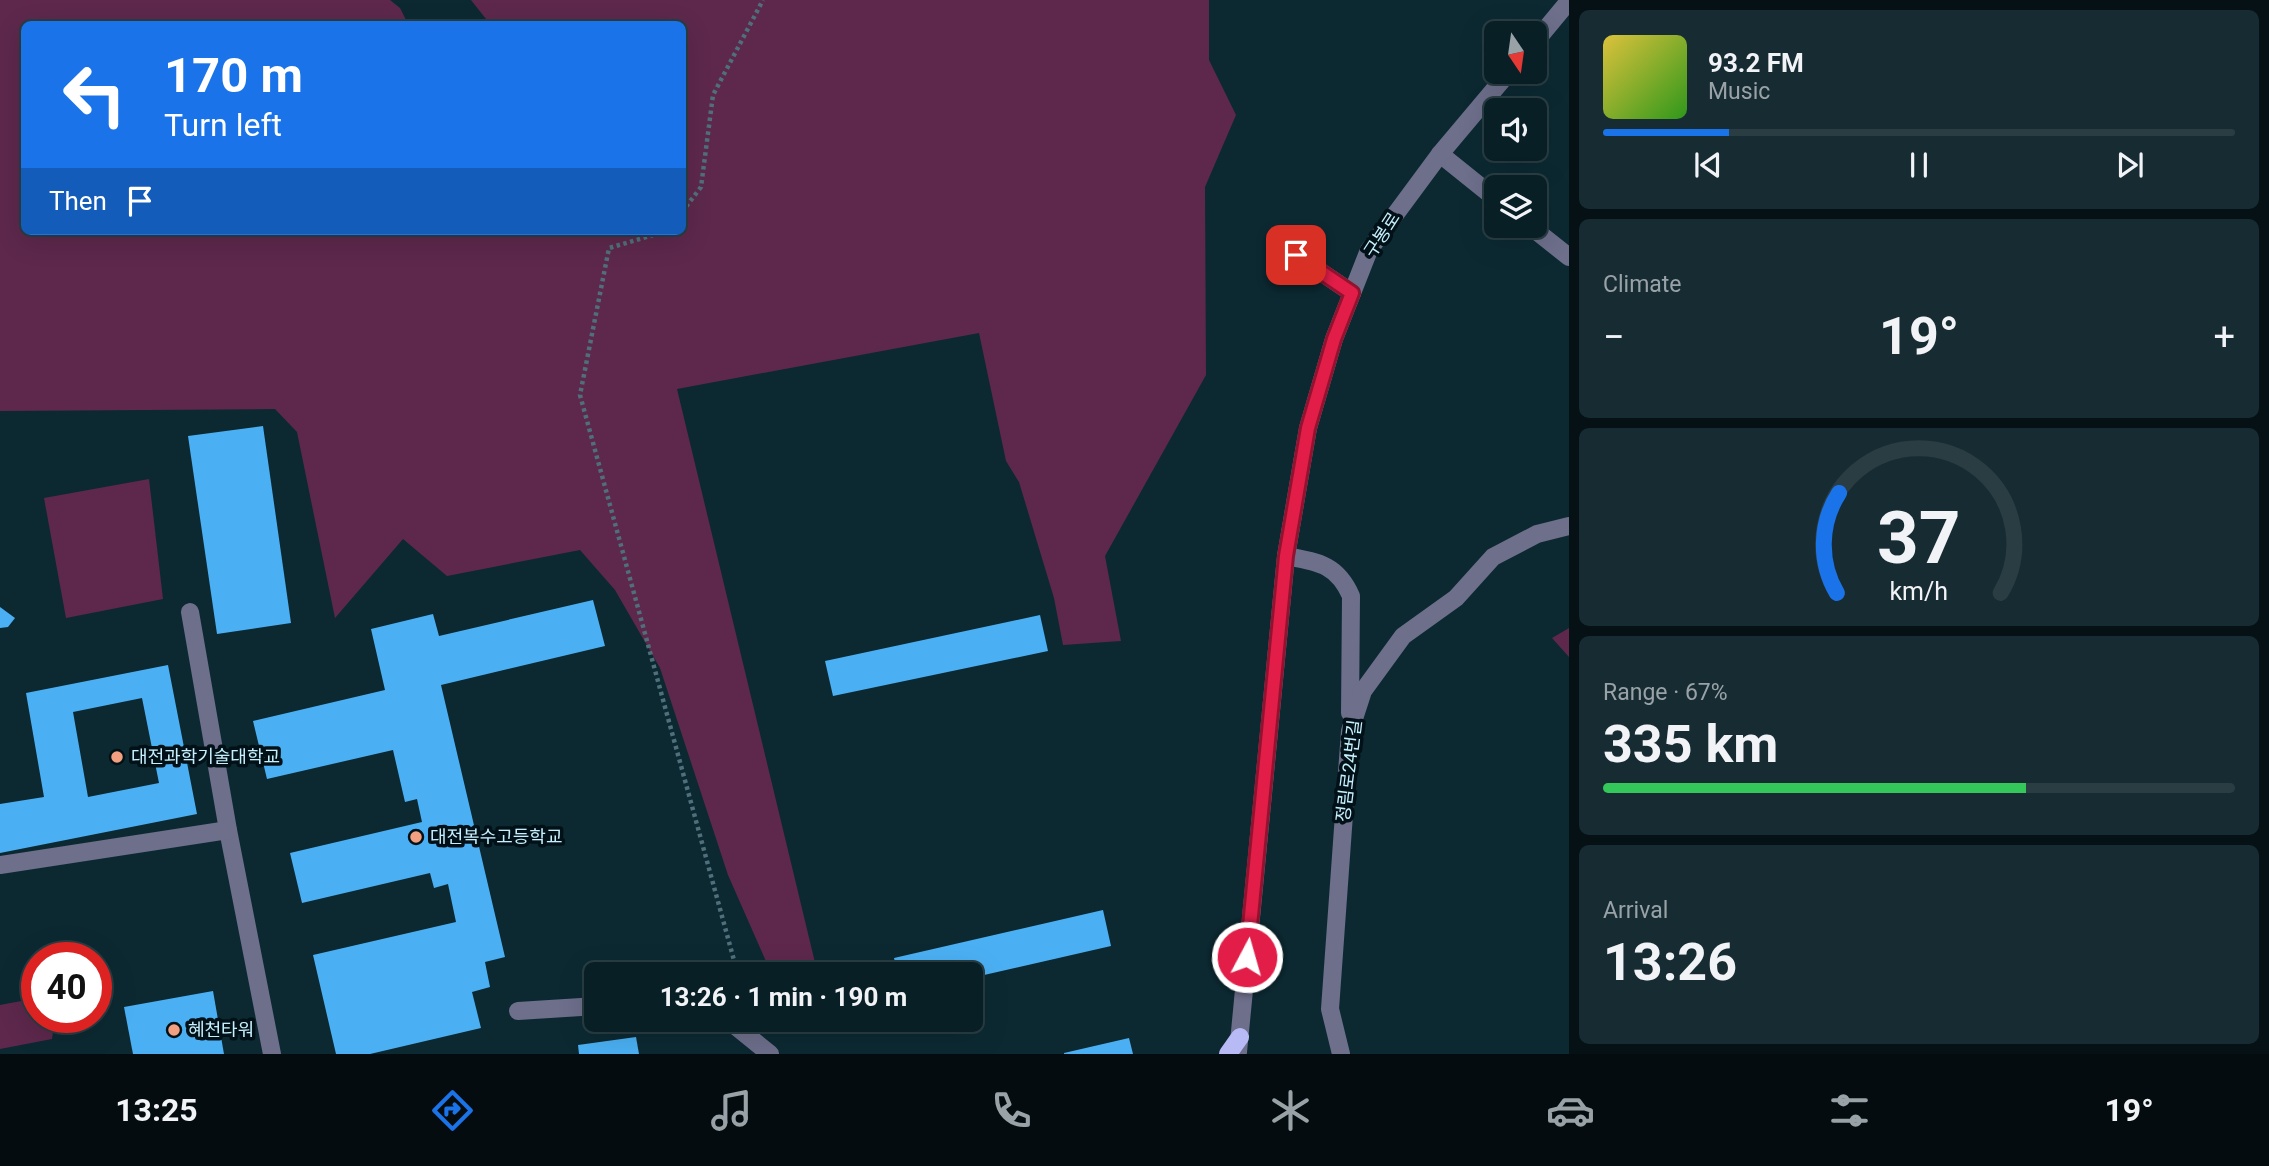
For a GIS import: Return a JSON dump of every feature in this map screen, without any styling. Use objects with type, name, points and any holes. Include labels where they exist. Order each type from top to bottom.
[{"type":"main road","points":[[1228,1054],[1239,1046]]},
{"type":"street","points":[[1547,27],[1569,1]]},
{"type":"street","name":"구봉로","points":[[1239,1046],[1286,556],[1308,428],[1334,339],[1369,250],[1440,154],[1499,84]]},
{"type":"street","points":[[1440,154],[1484,189]]},
{"type":"street","points":[[1545,238],[1569,257]]},
{"type":"street","points":[[1296,255],[1352,293]]},
{"type":"street","name":"정림로24번길","points":[[1341,1054],[1329,1009],[1350,731],[1363,691],[1403,636],[1456,598],[1493,557],[1537,534],[1569,526]]},
{"type":"street","points":[[1286,556],[1321,562],[1344,580],[1351,596],[1350,731]]},
{"type":"street","points":[[191,612],[228,830],[272,1054]]},
{"type":"street","points":[[0,865],[228,830]]},
{"type":"street","points":[[518,1011],[584,1007]]},
{"type":"street","points":[[743,1032],[770,1054]]},
{"type":"path","points":[[686,207],[701,187],[713,95],[763,0]]},
{"type":"path","points":[[653,235],[609,248],[580,395],[734,962]]},
{"type":"shaded area","points":[[0,0],[390,0],[400,8],[406,21],[21,21],[21,235],[686,235],[686,21],[488,21],[471,0],[1209,0],[1209,60],[1236,115],[1205,187],[1206,375],[1105,556],[1121,641],[1063,645],[1054,598],[1019,482],[1006,461],[979,333],[677,389],[815,962],[766,962],[728,875],[660,668],[615,590],[580,550],[447,576],[403,539],[335,618],[297,432],[275,409],[0,411]]},
{"type":"shaded area","points":[[149,479],[163,599],[66,618],[44,498]]},
{"type":"shaded area","points":[[1569,628],[1569,657],[1552,638]]},
{"type":"shaded area","points":[[21,1001],[21,1033],[53,1033],[52,1039],[0,1049],[0,1005]]},
{"type":"building","points":[[263,426],[291,623],[217,634],[188,436]]},
{"type":"building","name":"대전복수고등학교","points":[[593,600],[605,646],[441,685],[505,957],[485,962],[490,987],[472,992],[481,1028],[370,1054],[336,1054],[313,955],[456,922],[448,884],[434,888],[430,873],[302,903],[290,853],[422,822],[417,799],[405,802],[393,750],[267,779],[253,721],[385,690],[371,629],[433,614],[439,636]]},
{"type":"building","points":[[0,607],[15,618],[8,627],[0,628]]},
{"type":"building","points":[[1040,615],[1048,651],[833,696],[825,661]]},
{"type":"building","points":[[168,665],[197,814],[0,853],[0,804],[44,797],[26,693]],"holes":[[[142,698],[159,783],[88,797],[73,712]]]},
{"type":"building","points":[[1103,910],[1111,946],[983,975],[983,962],[895,962],[894,958]]},
{"type":"building","name":"혜천타워","points":[[213,991],[224,1054],[133,1054],[124,1007]]},
{"type":"building","points":[[636,1037],[639,1054],[579,1054],[578,1045]]},
{"type":"building","points":[[1129,1038],[1133,1054],[1064,1054],[1064,1053]]},
{"type":"place","name":"대전과학기술대학교","points":[[117,757]]},
{"type":"place","name":"대전복수고등학교","points":[[416,837]]},
{"type":"place","name":"혜천타워","points":[[174,1030]]},
{"type":"route","points":[[1247,957],[1286,556],[1308,428],[1334,339],[1352,293],[1296,255]]}]
